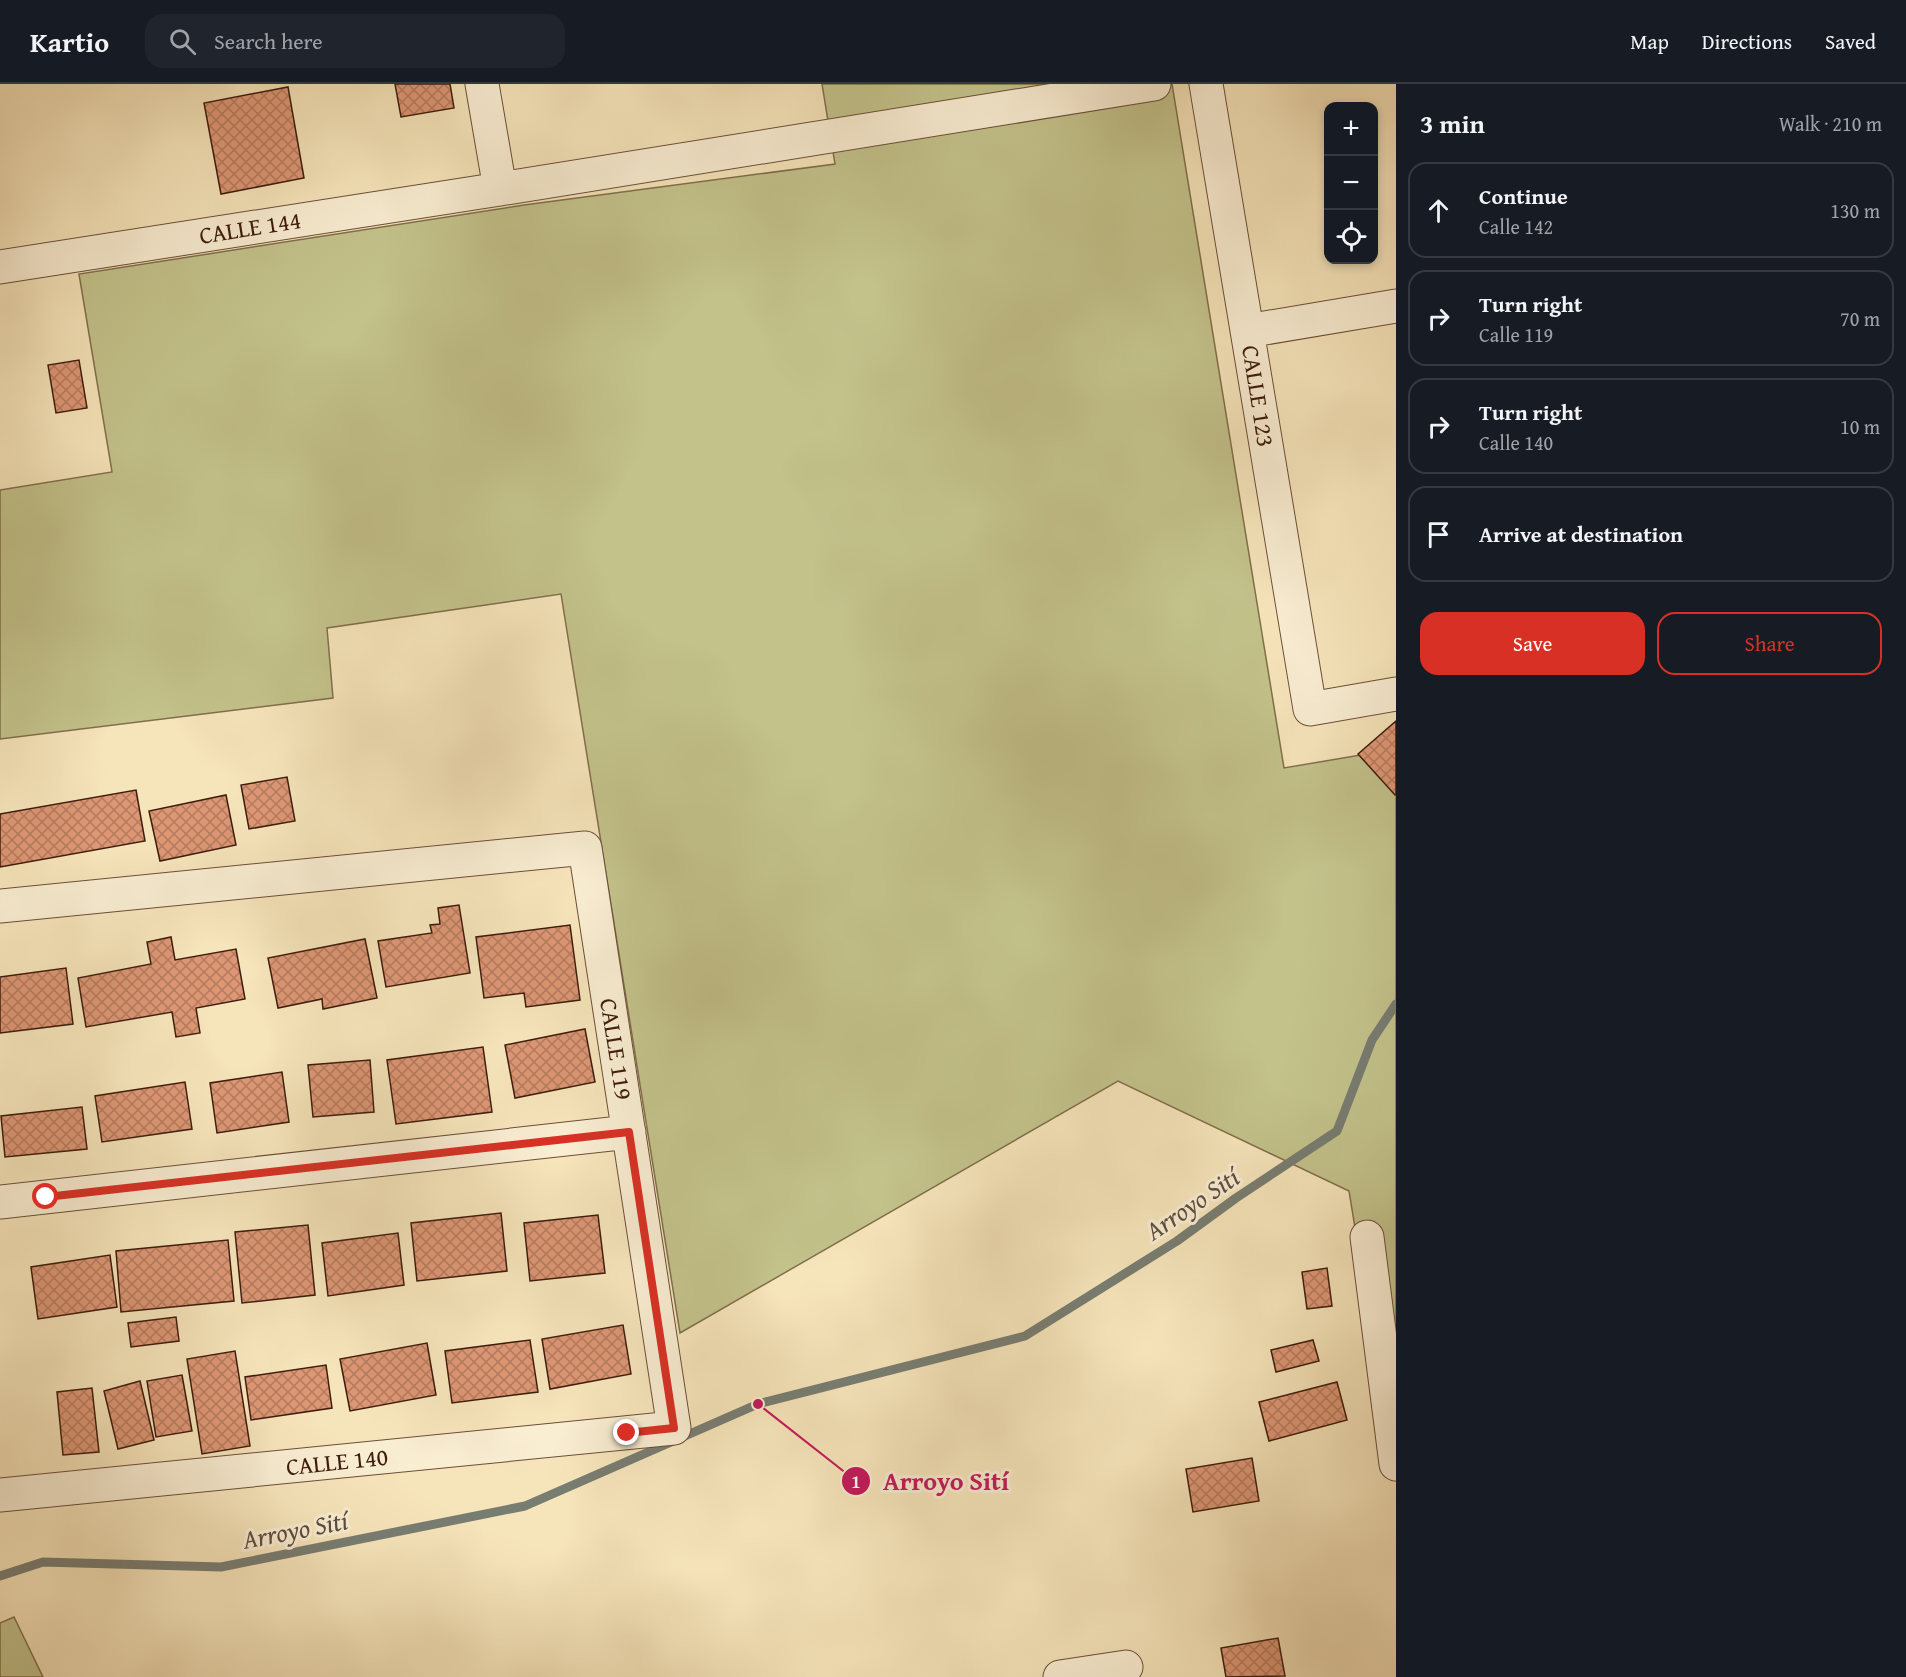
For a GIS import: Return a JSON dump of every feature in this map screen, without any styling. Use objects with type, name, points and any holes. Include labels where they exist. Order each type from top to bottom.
[{"type":"street","points":[[482,84],[500,189]]},
{"type":"street","name":"CALLE 144","points":[[0,267],[1154,84]]},
{"type":"street","name":"CALLE 123","points":[[1206,84],[1310,709],[1396,694]]},
{"type":"street","points":[[1247,330],[1396,306]]},
{"type":"street","name":"CALLE 119","points":[[0,906],[585,848],[674,1428]]},
{"type":"street","points":[[0,1202],[629,1132]]},
{"type":"street","points":[[1367,1237],[1396,1464]]},
{"type":"street","name":"CALLE 140","points":[[0,1495],[674,1428]]},
{"type":"street","points":[[1060,1677],[1126,1667]]},
{"type":"shaded area","points":[[822,84],[1172,84],[1284,768],[1396,749],[1396,1479],[1349,1191],[1118,1081],[680,1333],[561,594],[327,628],[333,698],[0,739],[0,490],[112,472],[79,274],[524,205],[835,164]]},
{"type":"shaded area","points":[[14,1617],[43,1677],[0,1677],[0,1623]]},
{"type":"building","points":[[395,84],[450,84],[454,108],[401,117]]},
{"type":"building","points":[[288,87],[304,178],[221,194],[204,103]]},
{"type":"building","points":[[79,360],[87,408],[56,413],[48,365]]},
{"type":"building","points":[[1396,721],[1396,794],[1395,795],[1358,754]]},
{"type":"building","points":[[287,777],[295,821],[249,829],[241,785]]},
{"type":"building","points":[[136,790],[145,841],[0,867],[0,814]]},
{"type":"building","points":[[226,795],[236,845],[160,861],[149,811]]},
{"type":"building","points":[[459,905],[470,973],[386,987],[378,941],[432,933],[430,925],[440,924],[438,908]]},
{"type":"building","points":[[570,925],[580,1000],[526,1007],[524,993],[484,998],[476,937]]},
{"type":"building","points":[[171,937],[175,960],[236,949],[245,999],[196,1008],[200,1033],[176,1037],[172,1012],[86,1027],[78,978],[151,964],[147,942]]},
{"type":"building","points":[[365,939],[377,998],[323,1009],[322,999],[278,1008],[268,958]]},
{"type":"building","points":[[66,968],[73,1024],[0,1033],[0,977]]},
{"type":"building","points":[[585,1029],[595,1082],[515,1098],[505,1045]]},
{"type":"building","points":[[483,1047],[492,1112],[396,1124],[387,1060]]},
{"type":"building","points":[[370,1060],[374,1112],[313,1117],[308,1065]]},
{"type":"building","points":[[282,1072],[289,1122],[217,1133],[210,1083]]},
{"type":"building","points":[[185,1082],[192,1129],[102,1142],[95,1096]]},
{"type":"building","points":[[82,1107],[87,1149],[5,1157],[1,1116]]},
{"type":"building","points":[[501,1213],[507,1271],[417,1281],[411,1223]]},
{"type":"building","points":[[598,1215],[605,1273],[530,1281],[524,1223]]},
{"type":"building","points":[[308,1225],[315,1295],[242,1303],[235,1232]]},
{"type":"building","points":[[398,1233],[404,1285],[328,1296],[322,1243]]},
{"type":"building","points":[[228,1240],[234,1301],[121,1312],[116,1251]]},
{"type":"building","points":[[110,1255],[117,1307],[38,1319],[31,1267]]},
{"type":"building","points":[[1327,1268],[1332,1306],[1307,1309],[1302,1272]]},
{"type":"building","points":[[176,1317],[179,1341],[131,1347],[128,1323]]},
{"type":"building","points":[[623,1325],[631,1374],[550,1389],[542,1339]]},
{"type":"building","points":[[530,1340],[538,1392],[452,1403],[445,1351]]},
{"type":"building","points":[[1313,1340],[1319,1361],[1276,1372],[1271,1350]]},
{"type":"building","points":[[427,1343],[436,1395],[350,1411],[340,1359]]},
{"type":"building","points":[[235,1351],[250,1446],[202,1454],[187,1359]]},
{"type":"building","points":[[326,1365],[332,1408],[251,1420],[245,1377]]},
{"type":"building","points":[[182,1375],[192,1431],[156,1437],[147,1381]]},
{"type":"building","points":[[140,1381],[154,1440],[118,1449],[104,1391]]},
{"type":"building","points":[[1337,1382],[1347,1420],[1269,1441],[1259,1402]]},
{"type":"building","points":[[92,1388],[99,1452],[63,1455],[57,1392]]},
{"type":"building","points":[[1252,1458],[1259,1501],[1193,1512],[1186,1469]]},
{"type":"building","points":[[1278,1638],[1285,1676],[1226,1677],[1221,1648]]},
{"type":"waterway","name":"Arroyo Sití","points":[[0,1576],[43,1562],[221,1567],[525,1506],[758,1404],[1025,1336],[1177,1241],[1236,1198],[1337,1131],[1372,1040],[1396,1004]]},
{"type":"place","name":"Arroyo Sití","points":[[758,1404]]},
{"type":"route","points":[[46,1197],[629,1132],[674,1428],[627,1433]]}]
